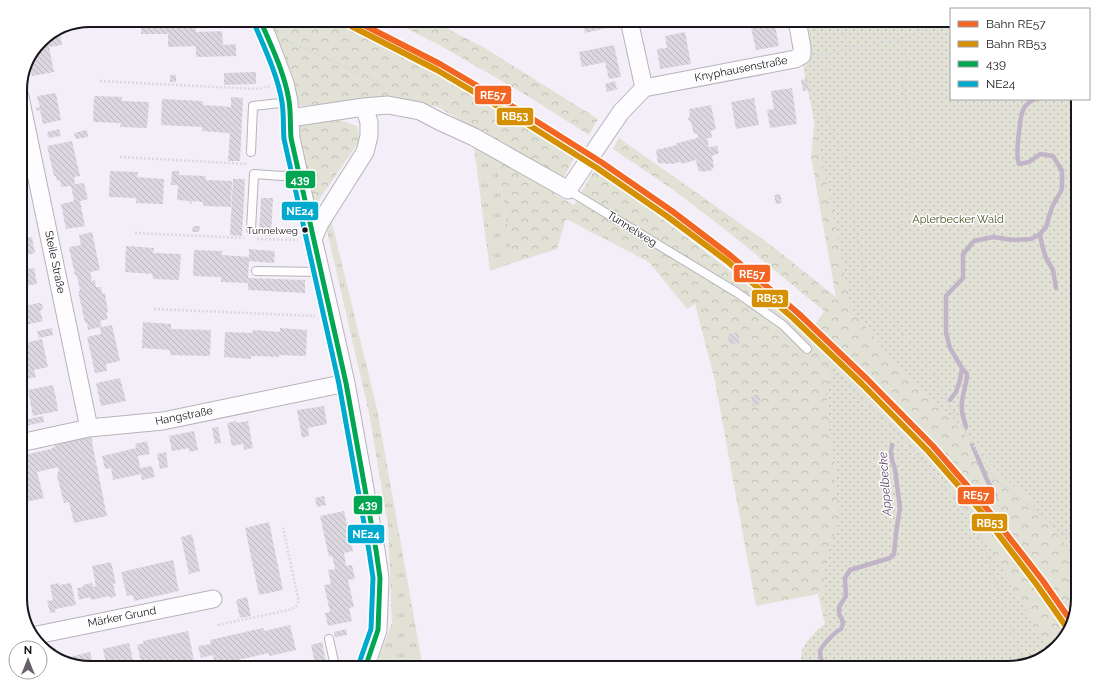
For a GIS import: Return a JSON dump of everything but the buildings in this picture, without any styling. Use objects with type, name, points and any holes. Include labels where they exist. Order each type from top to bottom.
[{"type":"street","points":[[263,27],[285,83],[290,110],[291,138],[298,174],[332,316],[346,383],[376,550],[380,578],[378,630],[367,661]]},
{"type":"street","points":[[568,190],[621,112],[644,88],[631,27]]},
{"type":"street","name":"Knyphausenstraße","points":[[644,88],[795,59],[802,55],[798,27]]},
{"type":"street","name":"Tunnelweg","points":[[290,110],[388,105],[420,111],[474,137],[568,190]]},
{"type":"street","points":[[313,239],[320,223],[365,152],[370,136],[369,122],[364,107]]},
{"type":"street","name":"Steile Straße","points":[[27,156],[90,428]]},
{"type":"street","name":"Hangstraße","points":[[27,442],[90,428],[163,421],[346,383]]},
{"type":"street","name":"Märker Grund","points":[[39,634],[213,599]]},
{"type":"lane","points":[[251,152],[253,106],[290,110]]},
{"type":"lane","points":[[251,229],[254,174],[282,176],[298,174]]},
{"type":"lane","name":"Tunnelweg","points":[[568,190],[736,292],[782,325],[808,349]]},
{"type":"lane","points":[[256,271],[321,272]]},
{"type":"lane","points":[[329,639],[335,661]]},
{"type":"path","points":[[840,27],[851,49]]},
{"type":"path","points":[[802,55],[829,53],[901,40],[932,27]]},
{"type":"path","points":[[268,38],[286,40],[370,78],[382,86],[388,105]]},
{"type":"path","points":[[868,286],[908,215],[914,152],[902,84],[909,67],[901,40]]},
{"type":"path","points":[[829,53],[825,74],[824,107],[833,135],[848,166],[854,223],[868,286],[940,384],[948,405],[995,479],[1063,532],[1071,541]]},
{"type":"path","points":[[100,81],[256,89],[285,83]]},
{"type":"path","points":[[120,157],[254,164]]},
{"type":"path","points":[[135,233],[245,238]]},
{"type":"path","points":[[252,239],[313,239]]},
{"type":"path","points":[[154,309],[332,316]]},
{"type":"path","points":[[808,349],[895,429],[976,524],[1022,659]]},
{"type":"path","points":[[218,625],[289,610],[296,608],[298,605],[298,598],[282,528]]},
{"type":"green space","points":[[273,27],[355,27],[461,85],[576,155],[554,194],[574,205],[595,169],[703,250],[809,334],[824,311],[732,235],[675,191],[613,149],[619,138],[772,246],[836,297],[811,157],[817,94],[803,27],[950,27],[950,100],[1071,100],[1071,598],[1069,614],[1060,633],[1043,650],[1028,658],[1020,660],[833,661],[818,594],[756,606],[715,381],[695,304],[687,309],[649,262],[566,219],[557,249],[513,263],[497,162],[501,144],[438,107],[394,97],[299,106],[293,77]]},
{"type":"green space","points":[[404,27],[444,27],[483,47],[598,119],[589,135],[526,95],[439,45]]},
{"type":"green space","name":"Aplerbecker Wald","points":[[809,27],[950,27],[950,100],[1071,100],[1071,552],[1027,497],[1006,479],[918,385],[906,375],[851,310],[839,242],[803,66],[808,53],[811,39]]},
{"type":"green space","points":[[340,120],[357,126],[360,140],[314,207],[297,126]]},
{"type":"green space","points":[[474,147],[498,158],[497,162],[513,263],[490,271]]},
{"type":"green space","points":[[331,219],[377,409],[422,661],[379,661],[379,657],[392,623],[388,525],[369,413],[327,231]]},
{"type":"green space","points":[[836,362],[859,383],[935,464],[988,543],[1047,647],[1043,650],[1028,658],[1008,661],[801,661],[802,650],[807,641],[819,628],[825,624],[827,620],[824,599],[827,551],[839,523],[834,477],[836,475],[836,471],[829,428],[830,421],[826,392]]},
{"type":"waterway","name":"Appelbecke","points":[[950,400],[956,392],[962,368],[950,348],[946,333],[946,296],[963,278],[963,254],[974,241],[993,237],[1013,240],[1031,239],[1040,234],[1046,227],[1052,207],[1062,189],[1062,171],[1053,156],[1040,154],[1029,162],[1019,164],[1019,129],[1022,114],[1027,105],[1033,100]]},
{"type":"waterway","points":[[1040,234],[1046,258],[1053,270],[1056,288]]},
{"type":"waterway","points":[[962,368],[967,374],[962,406],[962,414],[966,427]]},
{"type":"waterway","points":[[972,444],[995,495]]},
{"type":"waterway","name":"Appelbecke","points":[[822,661],[820,652],[822,646],[841,629],[843,624],[839,614],[839,607],[846,596],[845,578],[850,570],[890,558],[894,554],[900,508],[895,469],[892,460],[892,445]]},
{"type":"rail line","name":"RB53","points":[[353,27],[437,70],[516,117],[597,168],[668,217],[727,261],[793,318],[862,384],[928,451],[979,509],[1037,585],[1065,624]]},
{"type":"rail line","name":"RE57","points":[[368,27],[440,64],[520,111],[601,162],[672,211],[731,256],[798,313],[867,379],[933,446],[984,505],[1043,581],[1068,617]]},
{"type":"transit line","name":"NE24","points":[[256,27],[280,92],[283,111],[284,139],[339,384],[369,551],[373,578],[371,629],[360,661]]},
{"type":"transit line","name":"439","points":[[263,27],[277,60],[287,91],[290,110],[291,138],[346,383],[376,550],[380,578],[378,630],[367,661]]},
{"type":"place","name":"Tunnelweg","points":[[305,230]]}]
